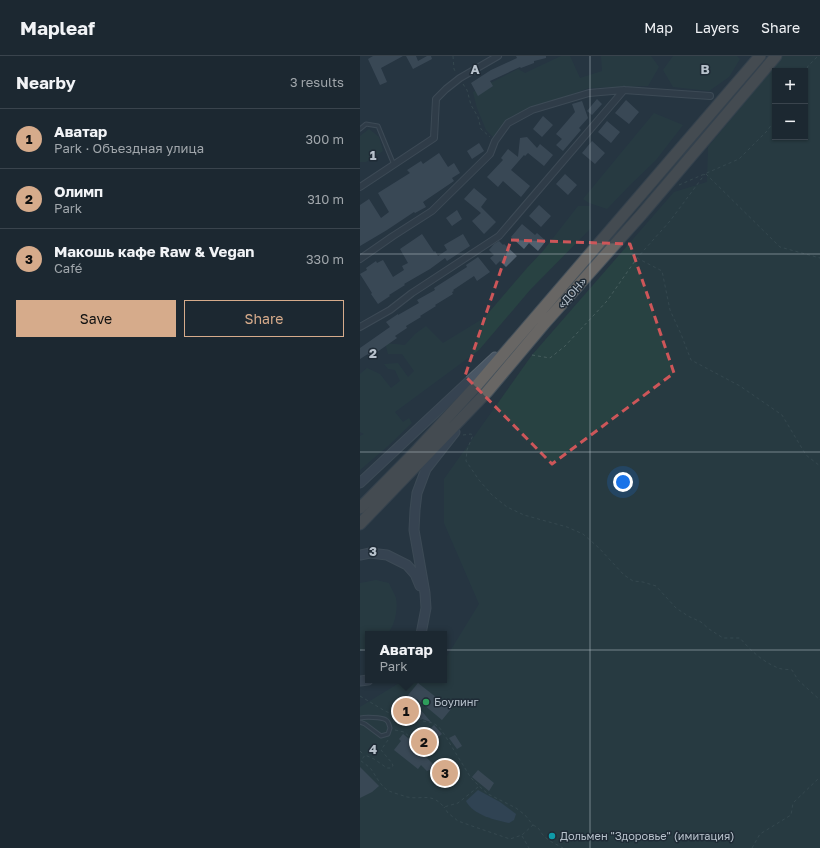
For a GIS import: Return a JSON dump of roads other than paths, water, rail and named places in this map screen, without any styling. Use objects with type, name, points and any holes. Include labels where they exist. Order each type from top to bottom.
[{"type":"highway","name":"«ДОН»","points":[[360,508],[418,449],[478,384],[760,56]]},
{"type":"highway","name":"«ДОН»","points":[[360,524],[487,392],[544,324],[642,214],[776,56]]},
{"type":"main road","points":[[360,483],[483,369],[535,318]]},
{"type":"main road","points":[[422,631],[426,608],[425,593],[414,530],[417,493],[426,469],[487,392]]},
{"type":"main road","points":[[360,555],[370,553],[387,555],[407,565],[415,574],[421,587],[424,599],[422,631]]},
{"type":"street","points":[[360,187],[434,138],[436,99],[460,78],[498,56]]},
{"type":"street","points":[[360,259],[432,211],[490,154],[495,141],[508,123],[532,110],[589,92],[624,90],[710,96]]},
{"type":"street","points":[[360,327],[390,310],[412,293],[499,236],[624,90]]},
{"type":"lane","points":[[360,129],[366,124],[378,126],[394,165]]},
{"type":"lane","points":[[360,718],[365,717],[383,719],[386,720],[390,728],[388,734],[381,736],[360,722]]},
{"type":"water","points":[[478,790],[500,802],[516,814],[514,820],[509,823],[497,820],[479,813],[469,806],[466,801]]},
{"type":"place","name":"Боулинг","points":[[426,702]]},
{"type":"place","name":"Аватар","points":[[406,711]]},
{"type":"place","name":"Олимп","points":[[424,742]]},
{"type":"place","name":"Макошь кафе Raw & Vegan","points":[[445,773]]},
{"type":"place","name":"Дольмен \"Здоровье\" (имитация)","points":[[552,836]]}]
